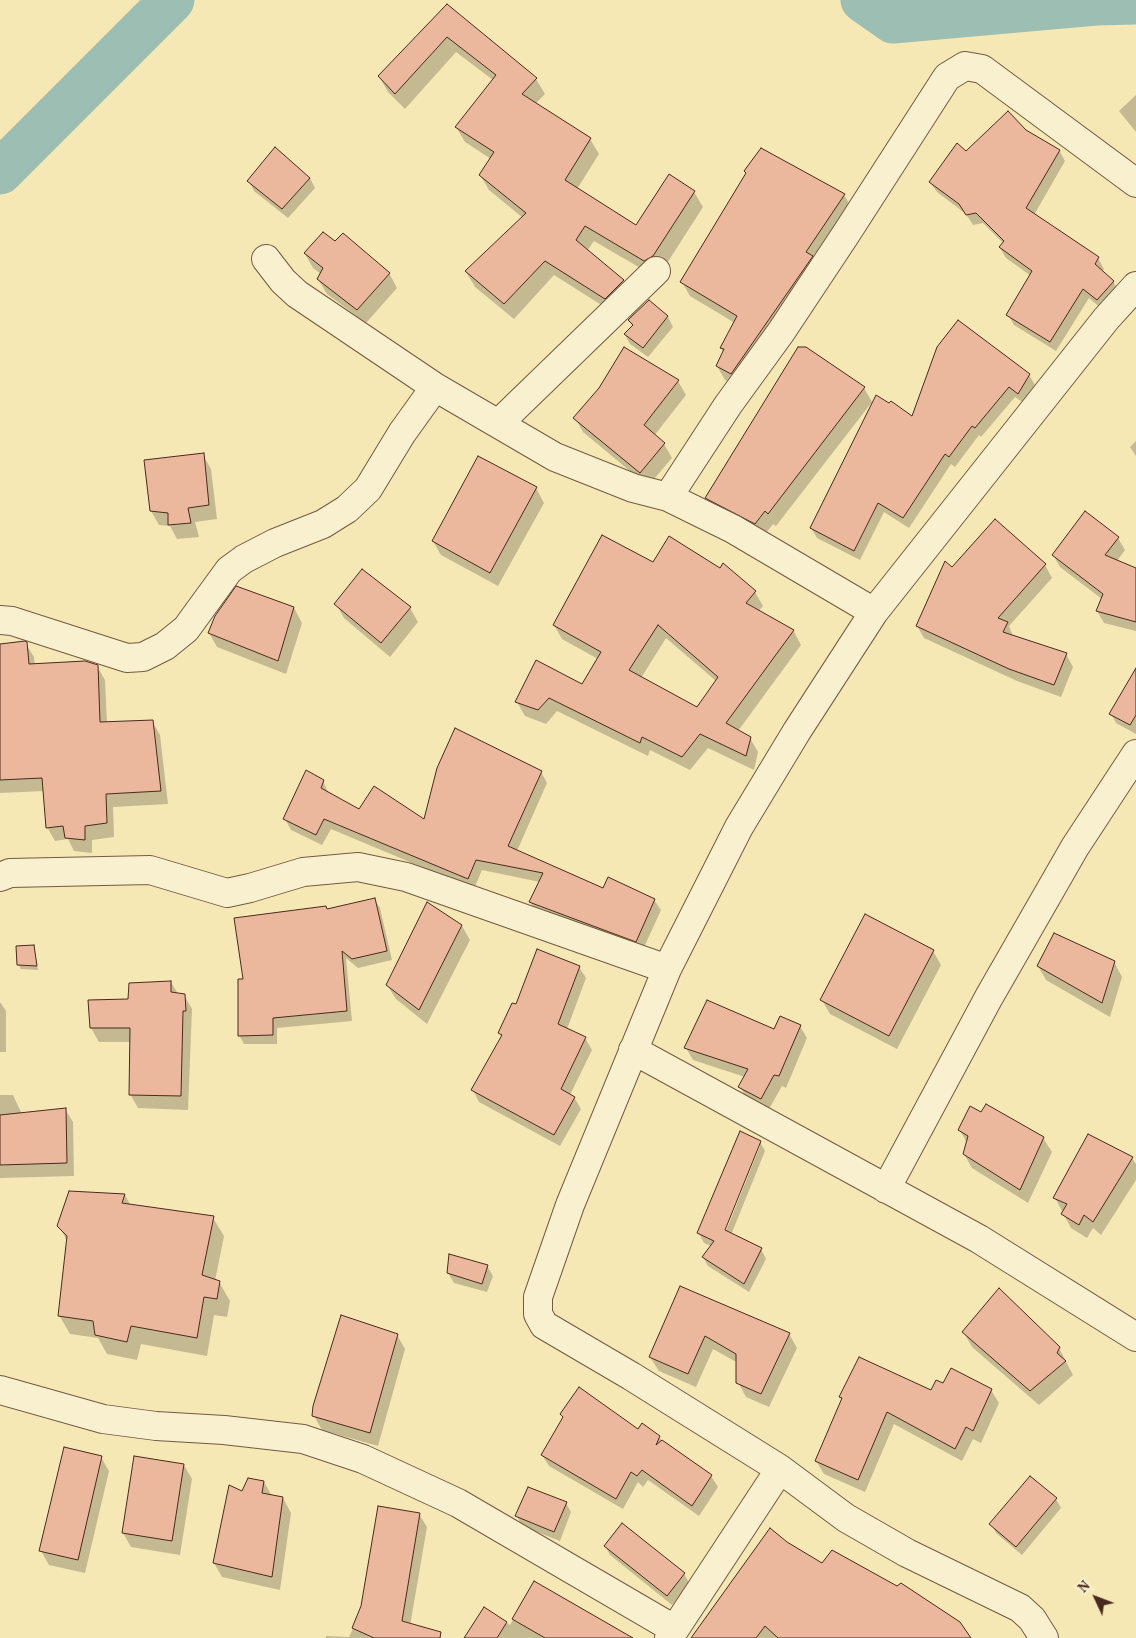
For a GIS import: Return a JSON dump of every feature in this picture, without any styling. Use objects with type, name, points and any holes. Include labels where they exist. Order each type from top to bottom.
[{"type":"street","points":[[668,497],[728,405],[781,332],[841,242],[947,77],[965,66],[982,69],[1136,183]]},
{"type":"street","points":[[266,259],[282,281],[297,294],[435,387],[555,457],[632,488],[668,497],[733,529],[874,612]]},
{"type":"street","points":[[499,423],[656,271]]},
{"type":"street","points":[[1044,1638],[1032,1619],[1020,1608],[907,1553],[846,1518],[780,1469],[631,1376],[544,1325],[538,1314],[538,1297],[570,1205],[667,969],[739,827],[797,731],[874,612],[1106,319],[1136,286]]},
{"type":"street","points":[[0,620],[12,621],[127,658],[143,657],[165,646],[186,629],[229,570],[244,559],[275,542],[322,524],[347,509],[368,488],[402,433],[435,387]]},
{"type":"street","points":[[886,1190],[989,997],[1070,855],[1136,754]]},
{"type":"street","points":[[0,877],[10,873],[150,870],[227,892],[250,888],[303,872],[358,868],[406,877],[667,969]]},
{"type":"street","points":[[633,1050],[886,1190],[979,1239],[1136,1336]]},
{"type":"street","points":[[0,1390],[103,1419],[156,1426],[224,1430],[303,1438],[363,1459],[458,1503],[672,1634],[780,1469]]},
{"type":"building","points":[[447,4],[537,78],[522,94],[591,138],[565,180],[636,225],[669,174],[695,191],[653,256],[644,261],[585,226],[576,240],[624,280],[605,299],[545,261],[504,304],[465,271],[526,213],[479,175],[494,152],[455,127],[496,75],[447,37],[395,94],[378,76]]},
{"type":"building","points":[[1008,111],[1026,130],[1060,150],[1026,208],[1099,257],[1095,264],[1114,281],[1097,300],[1083,289],[1050,342],[1006,315],[1032,271],[999,247],[1004,241],[976,213],[966,215],[959,204],[929,182],[957,143],[966,151]]},
{"type":"building","points":[[275,147],[310,178],[282,209],[247,181]]},
{"type":"building","points":[[761,148],[845,194],[806,252],[813,256],[731,374],[716,366],[724,349],[720,348],[737,316],[680,282],[746,173],[744,171]]},
{"type":"building","points":[[323,232],[335,241],[343,233],[390,273],[357,310],[317,279],[323,268],[304,253]]},
{"type":"building","points":[[649,300],[668,316],[643,348],[624,334],[633,325],[628,320]]},
{"type":"building","points":[[958,320],[1030,374],[1018,394],[1009,387],[975,428],[972,426],[949,457],[945,454],[903,518],[878,503],[854,551],[810,528],[876,395],[889,403],[891,401],[912,416],[937,347]]},
{"type":"building","points":[[624,347],[679,380],[644,425],[665,443],[640,473],[573,418],[599,388]]},
{"type":"building","points":[[798,347],[806,347],[865,387],[768,514],[765,511],[755,524],[705,498]]},
{"type":"building","points":[[204,453],[209,505],[188,508],[191,523],[168,525],[168,513],[150,511],[144,460]]},
{"type":"building","points":[[478,456],[537,487],[490,573],[432,541]]},
{"type":"building","points":[[1085,511],[1119,537],[1105,555],[1136,568],[1136,622],[1096,611],[1103,594],[1052,555]]},
{"type":"building","points":[[995,519],[1046,564],[998,618],[1008,622],[1003,632],[1067,653],[1054,685],[1009,669],[916,626],[945,561],[952,567]]},
{"type":"building","points":[[602,535],[653,562],[669,536],[720,568],[723,563],[756,591],[746,603],[794,630],[726,723],[751,737],[746,756],[700,734],[682,757],[642,737],[640,743],[549,698],[538,710],[515,702],[536,660],[582,684],[601,652],[553,625]],"holes":[[[658,625],[718,677],[697,707],[629,670]]]},
{"type":"building","points":[[362,569],[411,607],[381,643],[334,604]]},
{"type":"building","points":[[236,586],[294,607],[278,661],[208,633],[215,616]]},
{"type":"building","points":[[27,642],[29,664],[85,661],[98,665],[100,722],[153,720],[161,791],[106,794],[107,823],[85,826],[85,840],[65,838],[63,826],[46,828],[42,778],[0,780],[0,644]]},
{"type":"building","points":[[1136,668],[1136,715],[1130,725],[1109,714]]},
{"type":"building","points":[[455,728],[542,771],[508,846],[603,888],[608,877],[655,899],[636,942],[529,902],[543,873],[476,860],[468,879],[324,819],[316,835],[283,819],[306,770],[324,780],[321,788],[359,809],[374,786],[424,819],[437,768]]},
{"type":"building","points":[[375,898],[387,951],[352,959],[342,951],[347,1011],[273,1018],[273,1035],[238,1036],[238,979],[243,979],[234,918],[326,906],[327,909]]},
{"type":"building","points":[[427,902],[462,925],[419,1010],[386,985]]},
{"type":"building","points":[[865,914],[934,950],[889,1036],[820,1000]]},
{"type":"building","points":[[1054,933],[1115,961],[1102,1003],[1037,966]]},
{"type":"building","points":[[34,945],[37,966],[17,965],[16,946]]},
{"type":"building","points":[[537,949],[580,966],[558,1024],[586,1037],[561,1089],[575,1097],[554,1135],[471,1090],[502,1035],[498,1033],[512,1003],[516,1004]]},
{"type":"building","points":[[171,981],[171,992],[185,994],[186,1011],[183,1011],[181,1096],[129,1095],[130,1028],[90,1028],[88,1000],[128,999],[129,983]]},
{"type":"building","points":[[707,1000],[774,1029],[780,1016],[801,1025],[779,1076],[774,1075],[761,1099],[738,1087],[748,1069],[684,1048]]},
{"type":"building","points":[[986,1104],[1044,1137],[1020,1190],[963,1154],[968,1136],[958,1130],[970,1106],[981,1112]]},
{"type":"building","points":[[66,1108],[67,1163],[0,1165],[0,1115]]},
{"type":"building","points":[[740,1131],[761,1141],[725,1230],[762,1248],[744,1284],[702,1257],[714,1241],[697,1233]]},
{"type":"building","points":[[1088,1134],[1133,1157],[1093,1222],[1084,1215],[1079,1225],[1061,1214],[1067,1204],[1053,1198]]},
{"type":"building","points":[[69,1191],[125,1194],[122,1203],[214,1216],[202,1275],[220,1281],[217,1299],[204,1297],[197,1338],[131,1326],[127,1342],[95,1335],[93,1321],[58,1316],[67,1236],[57,1226]]},
{"type":"building","points":[[449,1254],[488,1265],[482,1284],[447,1273]]},
{"type":"building","points":[[680,1286],[790,1333],[761,1394],[736,1383],[736,1354],[705,1336],[688,1374],[649,1357]]},
{"type":"building","points":[[999,1288],[1060,1347],[1057,1353],[1066,1361],[1030,1391],[962,1332]]},
{"type":"building","points":[[341,1315],[398,1334],[370,1433],[312,1416],[313,1406]]},
{"type":"building","points":[[859,1357],[931,1390],[936,1380],[943,1383],[951,1368],[992,1389],[973,1431],[966,1427],[955,1449],[887,1412],[858,1480],[815,1461],[842,1398],[839,1397]]},
{"type":"building","points":[[579,1387],[638,1429],[642,1423],[660,1436],[656,1445],[662,1440],[712,1475],[692,1506],[642,1470],[637,1476],[631,1472],[616,1499],[541,1455],[563,1417],[560,1414]]},
{"type":"building","points":[[64,1447],[102,1456],[78,1560],[39,1551]]},
{"type":"building","points":[[134,1456],[184,1464],[172,1541],[122,1533]]},
{"type":"building","points":[[1030,1476],[1057,1498],[1016,1547],[989,1524]]},
{"type":"building","points":[[248,1478],[264,1481],[262,1493],[283,1497],[272,1577],[213,1563],[229,1485],[242,1491]]},
{"type":"building","points":[[528,1487],[567,1502],[554,1532],[515,1516]]},
{"type":"building","points":[[378,1506],[420,1513],[402,1621],[441,1632],[440,1638],[374,1638],[352,1628],[361,1606]]},
{"type":"building","points":[[622,1523],[685,1573],[667,1596],[604,1546]]},
{"type":"building","points":[[770,1528],[787,1542],[822,1563],[832,1550],[897,1586],[901,1583],[960,1622],[971,1638],[778,1638],[765,1626],[756,1638],[691,1638]]},
{"type":"building","points":[[534,1581],[633,1638],[545,1638],[512,1619]]},
{"type":"building","points":[[484,1607],[507,1622],[497,1638],[464,1638]]},
{"type":"waterway","points":[[0,172],[172,0]]},
{"type":"waterway","points":[[863,0],[893,21],[1096,3],[1136,2]]}]
